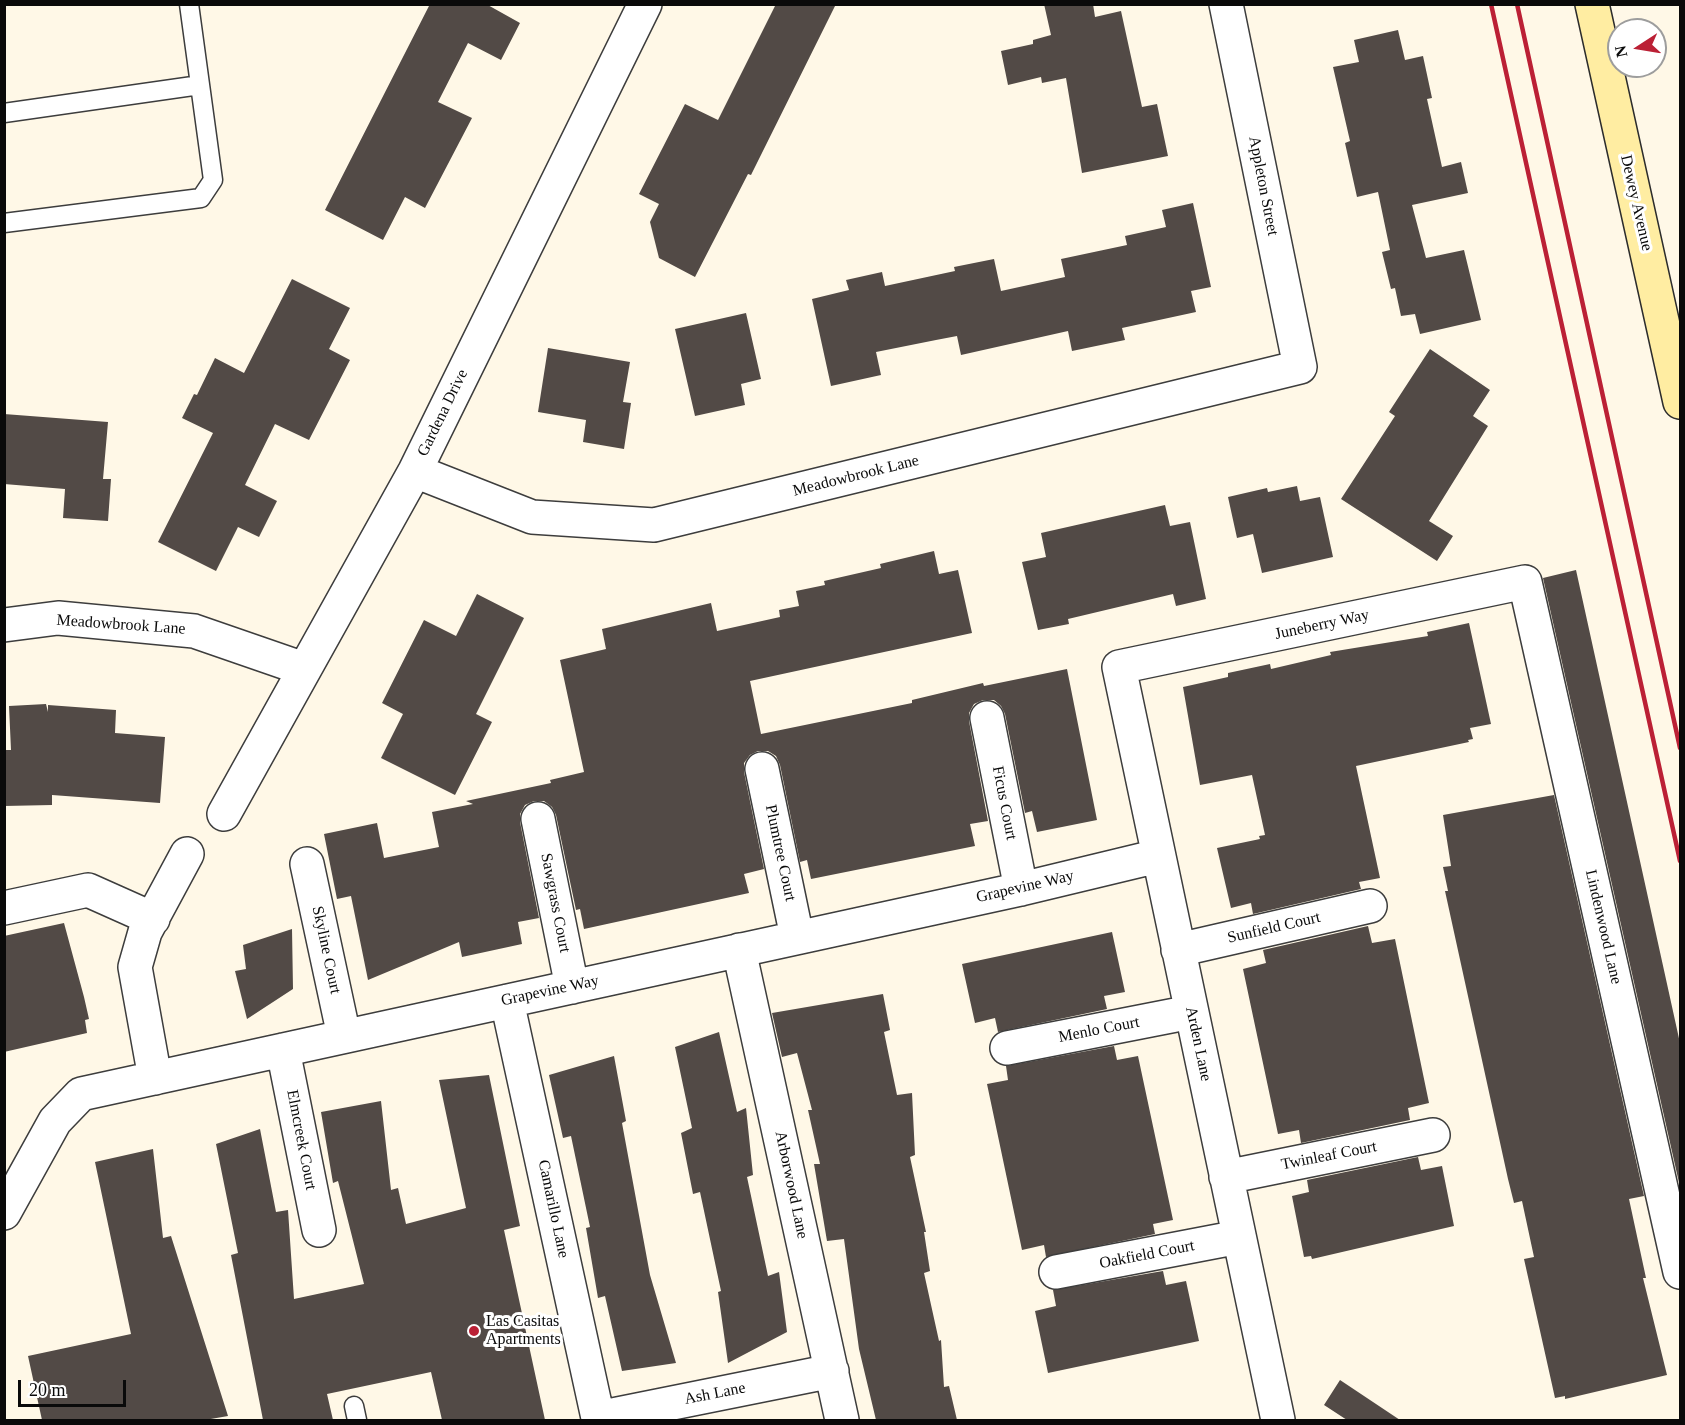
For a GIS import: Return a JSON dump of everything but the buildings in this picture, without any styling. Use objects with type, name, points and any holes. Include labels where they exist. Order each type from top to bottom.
[{"type":"street","name":"Gardena Drive","points":[[224,813],[415,471],[645,4]]},
{"type":"street","name":"Appleton Street","points":[[1226,4],[1299,367]]},
{"type":"street","name":"Dewey Avenue","points":[[1592,4],[1680,402]]},
{"type":"street","name":"Meadowbrook Lane","points":[[415,471],[532,516],[654,525],[1299,367]]},
{"type":"street","name":"Juneberry Way","points":[[1119,667],[1525,582]]},
{"type":"street","name":"Lindenwood Lane","points":[[1525,582],[1680,1272]]},
{"type":"street","name":"Meadowbrook Lane","points":[[4,625],[58,618],[194,631],[304,669]]},
{"type":"street","name":"Arden Lane","points":[[1119,667],[1278,1420]]},
{"type":"street","name":"Ficus Court","points":[[987,718],[1021,889]]},
{"type":"street","name":"Plumtree Court","points":[[762,769],[797,938]]},
{"type":"street","name":"Sawgrass Court","points":[[538,819],[572,987]]},
{"type":"street","points":[[155,1078],[135,967],[145,932],[187,854]]},
{"type":"street","name":"Grapevine Way","points":[[4,1213],[54,1120],[81,1094],[1021,889],[1158,856]]},
{"type":"street","name":"Skyline Court","points":[[307,864],[344,1036]]},
{"type":"street","points":[[4,908],[88,890],[153,919]]},
{"type":"street","name":"Sunfield Court","points":[[1178,950],[1370,906]]},
{"type":"street","name":"Arborwood Lane","points":[[739,951],[842,1420]]},
{"type":"street","name":"Camarillo Lane","points":[[507,1001],[598,1418]]},
{"type":"street","name":"Menlo Court","points":[[1007,1048],[1191,1012]]},
{"type":"street","name":"Elmcreek Court","points":[[283,1050],[319,1230]]},
{"type":"street","name":"Twinleaf Court","points":[[1226,1177],[1432,1135]]},
{"type":"street","name":"Oakfield Court","points":[[1056,1272],[1239,1237]]},
{"type":"street","name":"Ash Lane","points":[[598,1418],[832,1371]]},
{"type":"lane","points":[[4,223],[201,198],[213,180],[189,4]]},
{"type":"lane","points":[[4,113],[200,85]]},
{"type":"railway","points":[[1491,4],[1680,861]]},
{"type":"railway","points":[[1517,4],[1680,748]]},
{"type":"place","name":"Las Casitas Apartments","points":[[474,1331]]}]
